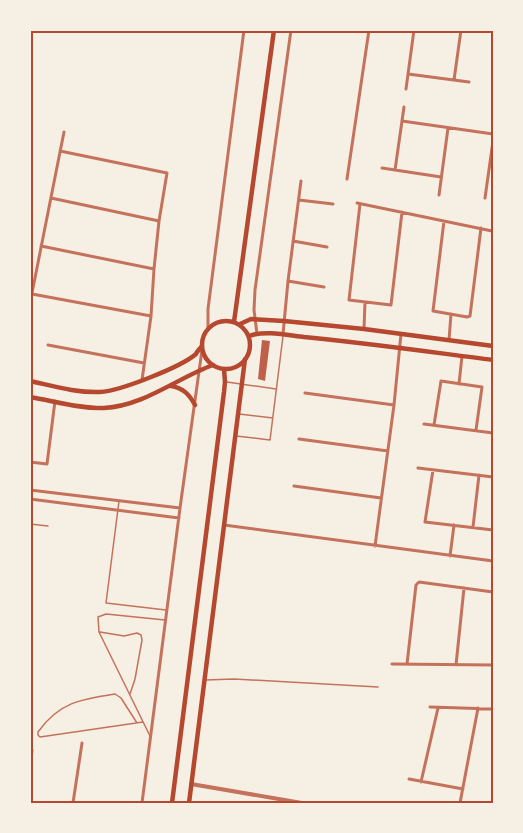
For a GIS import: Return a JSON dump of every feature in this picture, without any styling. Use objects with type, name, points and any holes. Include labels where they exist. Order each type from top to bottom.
[{"type":"main road","points":[[237,323],[274,30]]},
{"type":"main road","points":[[237,323],[256,319],[284,321],[493,346]]},
{"type":"main road","points":[[189,803],[245,359],[250,346],[247,332],[237,323],[227,320],[220,321],[208,328],[202,340],[202,348],[204,356],[213,365],[224,369],[234,368],[245,359]]},
{"type":"main road","points":[[249,336],[283,335],[351,341],[493,360]]},
{"type":"main road","points":[[30,381],[78,391],[114,390],[182,362],[202,348]]},
{"type":"main road","points":[[30,397],[89,407],[110,407],[144,398],[213,365]]},
{"type":"main road","points":[[172,803],[225,382],[224,369]]},
{"type":"main road","points":[[171,386],[187,393],[195,405]]},
{"type":"street","points":[[208,328],[207,309],[244,30]]},
{"type":"street","points":[[256,334],[255,290],[291,30]]},
{"type":"street","points":[[347,178],[369,30]]},
{"type":"street","points":[[406,90],[414,30]]},
{"type":"street","points":[[454,80],[460,30]]},
{"type":"street","points":[[408,74],[469,82]]},
{"type":"street","points":[[395,170],[404,107]]},
{"type":"street","points":[[402,121],[493,134]]},
{"type":"street","points":[[439,195],[448,127]]},
{"type":"street","points":[[30,303],[64,132]]},
{"type":"street","points":[[485,198],[493,141]]},
{"type":"street","points":[[60,151],[167,173],[159,221],[151,316],[141,380]]},
{"type":"street","points":[[382,168],[441,177]]},
{"type":"street","points":[[283,335],[301,181]]},
{"type":"street","points":[[51,198],[159,221]]},
{"type":"street","points":[[299,200],[333,204]]},
{"type":"street","points":[[402,212],[391,305],[349,300],[358,203],[481,228],[492,231]]},
{"type":"street","points":[[444,221],[433,311],[470,316],[481,228]]},
{"type":"street","points":[[293,241],[327,246]]},
{"type":"street","points":[[41,246],[154,268]]},
{"type":"street","points":[[288,281],[324,287]]},
{"type":"street","points":[[32,294],[151,316]]},
{"type":"street","points":[[364,329],[365,302]]},
{"type":"street","points":[[449,340],[451,314]]},
{"type":"street","points":[[375,546],[401,334]]},
{"type":"street","points":[[48,345],[144,363]]},
{"type":"street","points":[[142,803],[202,348]]},
{"type":"street","points":[[459,384],[462,356]]},
{"type":"street","points":[[434,425],[441,381],[482,387],[476,430]]},
{"type":"street","points":[[305,393],[394,405]]},
{"type":"street","points":[[30,462],[47,464],[55,401]]},
{"type":"street","points":[[424,424],[493,433]]},
{"type":"street","points":[[299,439],[388,451]]},
{"type":"street","points":[[418,468],[493,477]]},
{"type":"street","points":[[433,470],[425,522],[493,530]]},
{"type":"street","points":[[473,527],[479,475]]},
{"type":"street","points":[[294,486],[382,498]]},
{"type":"street","points":[[30,490],[180,508]]},
{"type":"street","points":[[30,499],[179,518]]},
{"type":"street","points":[[224,525],[493,561]]},
{"type":"street","points":[[450,556],[454,525]]},
{"type":"street","points":[[407,664],[416,585],[420,582],[493,592]]},
{"type":"street","points":[[456,665],[464,588]]},
{"type":"street","points":[[392,664],[493,665]]},
{"type":"street","points":[[430,707],[493,709]]},
{"type":"street","points":[[421,782],[438,708]]},
{"type":"street","points":[[460,803],[478,708]]},
{"type":"street","points":[[73,803],[82,743]]},
{"type":"street","points":[[30,767],[32,750]]},
{"type":"street","points":[[409,779],[463,789]]},
{"type":"street","points":[[191,784],[302,803]]},
{"type":"lane","points":[[235,435],[270,440],[283,335]]},
{"type":"lane","points":[[225,382],[277,389]]},
{"type":"lane","points":[[238,413],[273,418]]},
{"type":"lane","points":[[119,501],[106,603],[167,610]]},
{"type":"lane","points":[[30,524],[48,526]]},
{"type":"lane","points":[[150,736],[99,632],[98,617],[106,614],[165,620]]},
{"type":"lane","points":[[99,632],[124,636],[137,633],[141,635],[135,679],[130,696]]},
{"type":"lane","points":[[204,680],[234,679],[378,687]]},
{"type":"lane","points":[[136,723],[121,698],[115,694],[83,699],[67,705],[43,724],[38,735],[40,737],[143,722]]},
{"type":"building","points":[[262,340],[270,341],[265,381],[258,379]]}]
